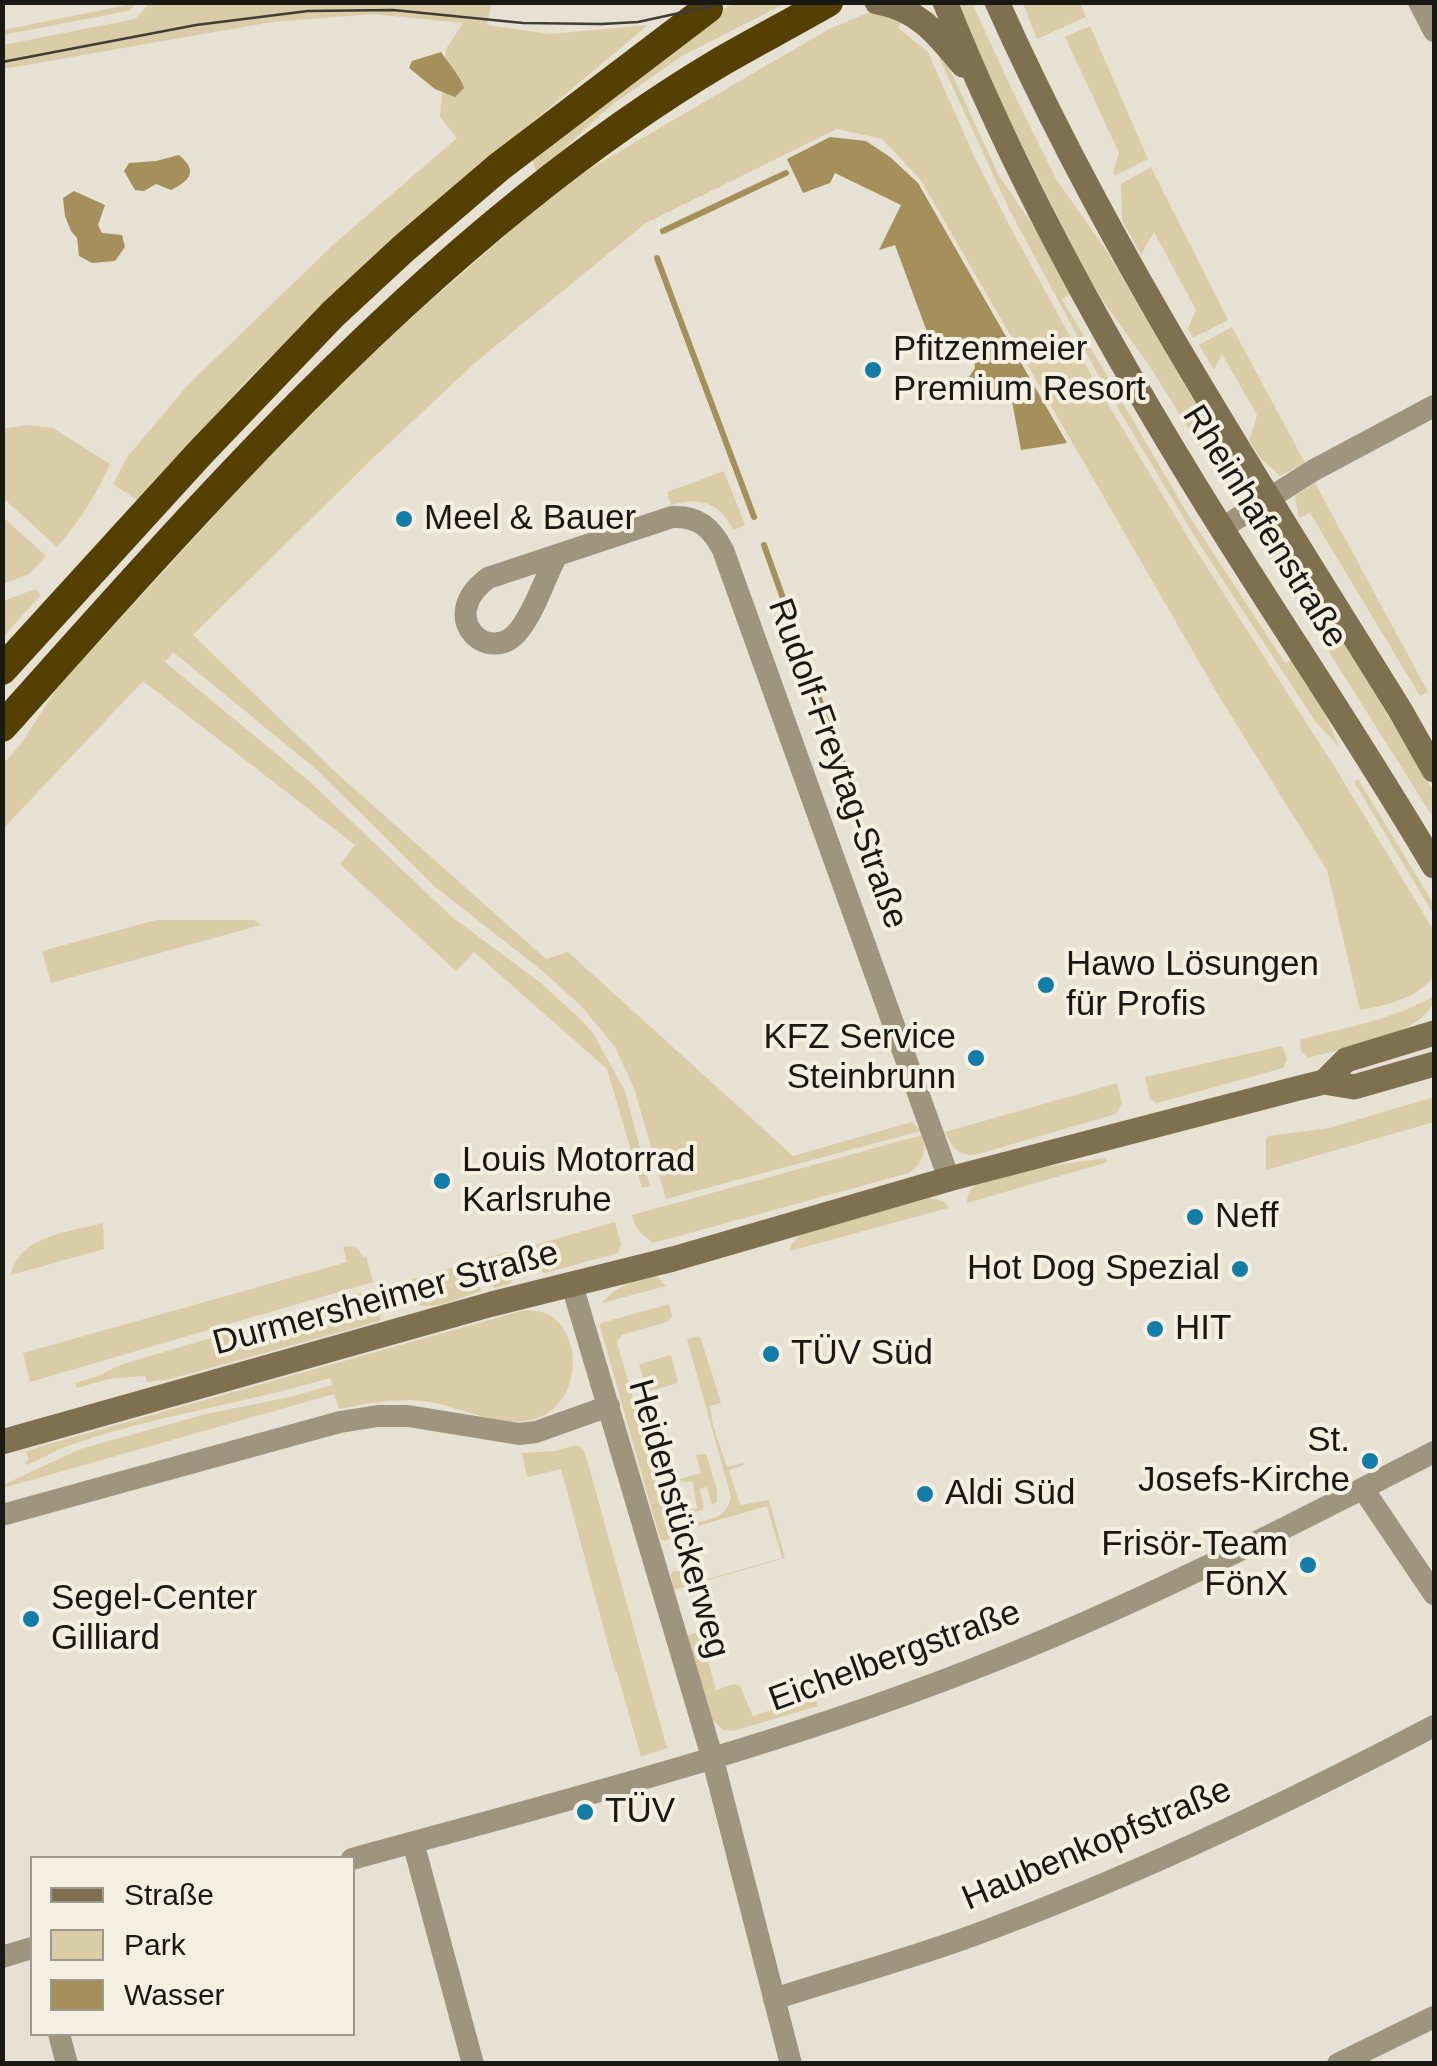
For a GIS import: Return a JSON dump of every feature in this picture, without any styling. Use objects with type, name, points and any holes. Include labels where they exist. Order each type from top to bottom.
[{"type":"highway","points":[[2,726],[291,412],[431,278],[526,199],[640,115],[721,62],[828,2]]},
{"type":"highway","points":[[2,670],[200,453],[375,275],[499,167],[708,8]]},
{"type":"main road","points":[[877,2],[893,5],[924,22],[980,87]]},
{"type":"main road","name":"Rheinhafenstraße","points":[[945,2],[1034,201],[1144,402],[1430,860]]},
{"type":"main road","name":"Rheinhafenstraße","points":[[997,2],[1090,196],[1179,352],[1434,770]]},
{"type":"main road","points":[[1012,34],[1016,2]]},
{"type":"main road","points":[[1408,1042],[1434,1015]]},
{"type":"main road","points":[[1324,1082],[1346,1060],[1434,1033]]},
{"type":"main road","points":[[949,1180],[1324,1082],[1354,1087],[1434,1064]]},
{"type":"main road","points":[[1365,1084],[1412,1086],[1434,1082]]},
{"type":"main road","name":"Durmersheimer Straße","points":[[2,1442],[949,1180]]},
{"type":"street","points":[[1419,2],[1434,31]]},
{"type":"street","points":[[1222,528],[1314,470],[1434,406]]},
{"type":"street","name":"Rudolf-Freytag-Straße","points":[[556,557],[672,517],[696,519],[716,536],[949,1180]]},
{"type":"street","name":"Heidenstückerweg","points":[[572,1285],[712,1760],[791,2064]]},
{"type":"street","points":[[2,1515],[340,1422],[408,1416],[519,1434],[536,1432],[609,1406]]},
{"type":"street","name":"Eichelbergstraße","points":[[355,1858],[712,1760],[894,1698],[1054,1637],[1208,1566],[1434,1452]]},
{"type":"street","points":[[1363,1489],[1434,1594]]},
{"type":"street","name":"Haubenkopfstraße","points":[[774,1998],[954,1942],[1080,1894],[1301,1796],[1434,1726]]},
{"type":"street","points":[[413,1842],[473,2064]]},
{"type":"street","points":[[2,1957],[30,1949]]},
{"type":"street","points":[[1338,2064],[1434,2017]]},
{"type":"street","points":[[60,2036],[67,2064]]},
{"type":"green space","points":[[492,2],[487,25],[550,34],[648,25],[394,238],[247,380],[138,501],[113,484],[128,456],[188,385],[335,243],[457,138],[440,117],[446,49],[463,23],[373,14],[272,22],[3,69],[3,45],[135,19],[150,3]]},
{"type":"green space","points":[[137,3],[128,11],[3,35],[3,30]]},
{"type":"green space","points":[[786,3],[682,56],[613,104],[537,173],[532,159],[728,6]]},
{"type":"green space","points":[[958,3],[972,3],[1056,179],[1106,250],[1243,479],[1243,488],[1231,488],[1218,477],[1083,267],[981,63]]},
{"type":"green space","points":[[1023,3],[1080,3],[1086,17],[1037,39]]},
{"type":"green space","points":[[868,13],[903,16],[898,28],[928,52],[974,156],[1096,384],[1434,931],[1434,975],[1411,995],[1360,1010],[1327,870],[1217,693],[920,179],[882,139],[837,129],[646,223],[477,361],[193,635],[332,769],[546,959],[568,952],[793,1156],[912,1122],[921,1131],[666,1199],[634,1088],[615,1047],[582,1007],[434,886],[317,770],[173,652],[165,662],[308,780],[452,917],[541,983],[593,1033],[625,1091],[650,1186],[642,1188],[607,1069],[474,952],[456,971],[340,864],[355,845],[143,681],[3,829],[3,764],[58,687],[250,477],[347,378],[536,209],[586,171],[829,29]]},
{"type":"green space","points":[[1090,26],[1148,159],[1115,176],[1119,153],[1065,37]]},
{"type":"green space","points":[[935,49],[947,63],[999,176],[1047,246],[1073,293],[1062,299],[1187,513],[1285,663],[1293,659],[1321,705],[1340,748],[1315,721],[1200,545],[1101,380],[1010,211]]},
{"type":"green space","points":[[1151,167],[1228,320],[1193,338],[1188,329],[1196,310],[1154,232],[1141,255],[1122,220],[1121,184]]},
{"type":"green space","points":[[1232,327],[1305,463],[1280,476],[1249,441],[1257,415],[1222,354],[1214,370],[1199,345]]},
{"type":"green space","points":[[27,425],[53,428],[110,464],[87,507],[57,547],[3,498],[3,429]]},
{"type":"green space","points":[[724,471],[745,525],[733,530],[722,513],[708,504],[671,505],[667,492]]},
{"type":"green space","points":[[1315,483],[1428,692],[1420,696],[1310,513],[1299,518],[1295,496]]},
{"type":"green space","points":[[3,517],[46,556],[29,574],[3,584]]},
{"type":"green space","points":[[1274,526],[1434,792],[1434,819],[1263,547],[1259,531]]},
{"type":"green space","points":[[35,589],[41,595],[3,637],[3,601]]},
{"type":"green space","points":[[1358,779],[1434,905],[1434,915],[1354,782]]},
{"type":"green space","points":[[156,920],[254,920],[261,925],[51,983],[42,951]]},
{"type":"green space","points":[[1434,996],[1429,1009],[1418,1020],[1382,1038],[1308,1058],[1301,1051],[1300,1040],[1387,1017]]},
{"type":"green space","points":[[1282,1046],[1287,1059],[1283,1068],[1157,1103],[1150,1099],[1145,1077]]},
{"type":"green space","points":[[1117,1083],[1122,1103],[1116,1114],[975,1155],[956,1149],[945,1132]]},
{"type":"green space","points":[[1434,1097],[1434,1122],[1266,1170],[1268,1136],[1329,1128]]},
{"type":"green space","points":[[922,1135],[923,1157],[909,1173],[653,1243],[633,1220],[632,1215]]},
{"type":"green space","points":[[1105,1158],[1108,1162],[967,1203],[973,1188],[997,1178]]},
{"type":"green space","points":[[930,1198],[944,1201],[948,1208],[790,1251],[801,1234]]},
{"type":"green space","points":[[615,1222],[621,1244],[618,1253],[545,1273],[537,1268],[531,1246]]},
{"type":"green space","points":[[103,1223],[104,1249],[11,1275],[24,1251],[35,1243]]},
{"type":"green space","points":[[343,1247],[357,1248],[366,1256],[373,1282],[30,1382],[23,1353],[347,1262]]},
{"type":"green space","points":[[508,1252],[514,1275],[511,1283],[494,1288],[486,1258]]},
{"type":"green space","points":[[472,1262],[481,1291],[434,1306],[423,1306],[406,1295],[401,1282]]},
{"type":"green space","points":[[658,1277],[666,1286],[602,1303],[625,1285]]},
{"type":"green space","points":[[376,1289],[382,1310],[380,1321],[170,1379],[109,1379],[77,1388],[75,1383],[120,1365]]},
{"type":"green space","points":[[669,1304],[672,1317],[667,1322],[622,1335],[617,1342],[671,1534],[665,1541],[660,1539],[600,1326]]},
{"type":"green space","points":[[525,1310],[554,1318],[564,1329],[573,1358],[568,1389],[560,1402],[535,1419],[496,1420],[418,1401],[384,1401],[339,1409],[334,1394],[3,1488],[80,1449],[332,1385],[330,1378],[139,1425],[25,1463],[29,1459],[26,1452],[45,1445]]},
{"type":"green space","points":[[700,1336],[721,1403],[710,1406],[727,1467],[744,1465],[729,1470],[740,1505],[769,1500],[785,1558],[674,1590],[673,1571],[684,1570],[689,1584],[782,1558],[767,1506],[691,1528],[695,1544],[691,1543],[688,1525],[720,1515],[731,1497],[687,1339]]},
{"type":"green space","points":[[671,1355],[678,1383],[647,1392],[639,1364]]},
{"type":"green space","points":[[577,1445],[585,1453],[667,1748],[641,1757],[561,1469],[527,1477],[522,1453]]},
{"type":"green space","points":[[706,1454],[717,1502],[712,1505],[707,1487],[700,1489],[702,1510],[684,1516],[681,1509],[697,1509],[693,1482],[673,1481],[671,1471],[676,1480],[701,1473],[696,1455]]},
{"type":"green space","points":[[700,1631],[716,1690],[740,1686],[753,1716],[805,1699],[801,1685],[805,1684],[812,1687],[818,1706],[733,1731],[723,1730],[712,1720],[687,1636]]},
{"type":"water","points":[[441,52],[464,88],[455,97],[435,89],[409,68],[412,61]]},
{"type":"water","points":[[830,137],[866,141],[918,183],[1067,443],[1021,450],[1011,396],[962,403],[960,390],[975,368],[973,354],[957,341],[943,339],[933,348],[895,245],[879,250],[901,205],[835,173],[830,183],[803,193],[787,159]]},
{"type":"water","points":[[179,155],[189,166],[190,175],[171,190],[156,184],[144,191],[135,190],[124,171],[129,163]]},
{"type":"water","points":[[74,191],[105,205],[98,225],[102,233],[122,235],[125,247],[115,261],[92,263],[79,256],[63,198]]},
{"type":"waterway","points":[[663,231],[786,173]]},
{"type":"waterway","points":[[657,258],[754,517]]},
{"type":"waterway","points":[[764,545],[789,615]]},
{"type":"waterway","points":[[799,643],[845,770]]},
{"type":"tram line","points":[[2,62],[196,25],[308,11],[393,10],[523,23],[602,24],[638,22],[730,2]]},
{"type":"place","name":"Pfitzenmeier Premium Resort","points":[[873,370]]},
{"type":"place","name":"Meel & Bauer","points":[[404,519]]},
{"type":"place","name":"Hawo Lösungen für Profis","points":[[1046,985]]},
{"type":"place","name":"KFZ Service Steinbrunn","points":[[976,1058]]},
{"type":"place","name":"Louis Motorrad Karlsruhe","points":[[442,1181]]},
{"type":"place","name":"Neff","points":[[1195,1217]]},
{"type":"place","name":"Hot Dog Spezial","points":[[1240,1269]]},
{"type":"place","name":"HIT","points":[[1155,1329]]},
{"type":"place","name":"TÜV Süd","points":[[771,1354]]},
{"type":"place","name":"St. Josefs-Kirche","points":[[1370,1461]]},
{"type":"place","name":"Aldi Süd","points":[[925,1494]]},
{"type":"place","name":"Frisör-Team FönX","points":[[1308,1565]]},
{"type":"place","name":"Segel-Center Gilliard","points":[[31,1619]]},
{"type":"place","name":"TÜV","points":[[585,1812]]}]
